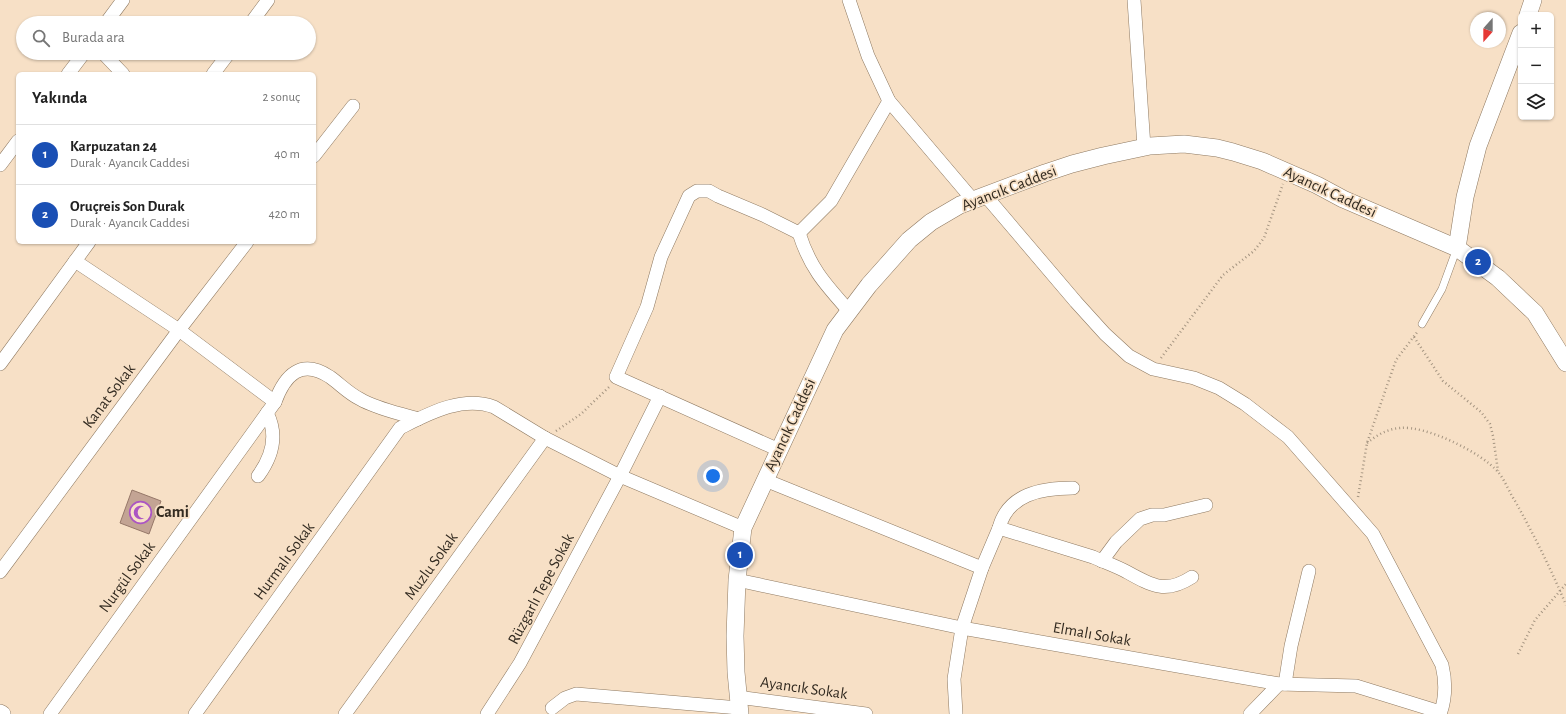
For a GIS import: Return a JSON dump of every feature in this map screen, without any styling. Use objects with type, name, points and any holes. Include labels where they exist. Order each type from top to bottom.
[{"type":"street","points":[[111,16],[122,0]]},
{"type":"street","points":[[256,16],[268,0]]},
{"type":"street","points":[[849,0],[868,56],[889,101],[1105,334],[1129,356],[1153,369],[1182,375],[1205,382],[1233,395],[1288,437],[1373,534],[1439,656],[1446,684],[1444,703],[1440,713]]},
{"type":"street","points":[[1134,0],[1144,147]]},
{"type":"street","points":[[1529,12],[1533,0]]},
{"type":"street","points":[[1457,248],[1465,197],[1478,146],[1518,41]]},
{"type":"street","points":[[70,72],[79,60]]},
{"type":"street","points":[[110,60],[121,72]]},
{"type":"street","points":[[215,72],[224,60]]},
{"type":"street","points":[[799,233],[831,201],[889,101]]},
{"type":"street","points":[[316,153],[352,106]]},
{"type":"street","points":[[0,165],[16,144]]},
{"type":"street","name":"Ayancık Caddesi","points":[[739,706],[735,636],[737,580],[743,528],[834,330],[884,267],[918,232],[946,213],[979,198],[1072,164],[1144,147],[1166,144],[1184,144],[1217,148],[1262,161],[1317,185],[1343,199],[1457,248],[1498,278],[1536,312],[1566,363]]},
{"type":"street","points":[[778,450],[616,377],[647,307],[661,257],[686,200],[693,193],[708,190],[799,233],[806,254],[816,272],[849,310]]},
{"type":"street","points":[[0,364],[88,244]]},
{"type":"street","name":"Kanat Sokak","points":[[0,572],[179,330],[245,244]]},
{"type":"street","points":[[75,261],[179,330],[271,408],[273,442],[269,458],[258,476]]},
{"type":"street","name":"Nurgül Sokak","points":[[50,714],[271,408],[283,384],[293,372],[301,369],[314,370],[328,376],[361,400],[418,419]]},
{"type":"street","name":"Rüzgarlı Tepe Sokak","points":[[486,714],[520,663],[620,476],[660,396]]},
{"type":"street","points":[[418,419],[436,411],[464,403],[480,403],[494,407],[545,438],[620,476],[743,528]]},
{"type":"street","name":"Hurmalı Sokak","points":[[195,714],[400,428],[418,419]]},
{"type":"street","name":"Muzlu Sokak","points":[[345,714],[545,438]]},
{"type":"street","points":[[765,480],[982,568]]},
{"type":"street","points":[[956,714],[954,679],[962,628],[982,568],[1005,512],[1010,506],[1022,498],[1050,489],[1073,488]]},
{"type":"street","points":[[1102,560],[1116,542],[1140,518],[1152,514],[1164,515],[1206,505]]},
{"type":"street","points":[[999,528],[1102,560],[1144,582],[1159,586],[1176,585],[1192,577]]},
{"type":"street","points":[[1250,714],[1282,684],[1309,571]]},
{"type":"street","name":"Elmalı Sokak","points":[[737,580],[962,628],[1282,684],[1356,686],[1440,713]]},
{"type":"street","name":"Ayancık Sokak","points":[[552,708],[565,698],[576,694],[866,714]]},
{"type":"lane","points":[[1422,324],[1442,289],[1457,248]]},
{"type":"path","points":[[1153,369],[1223,276],[1254,251],[1264,238],[1287,172]]},
{"type":"path","points":[[1355,513],[1367,443],[1396,360],[1422,324]]},
{"type":"path","points":[[1414,337],[1443,381],[1482,412],[1490,424],[1498,472],[1536,539],[1566,605]]},
{"type":"path","points":[[545,438],[581,414],[601,396],[616,377]]},
{"type":"path","points":[[1367,443],[1380,433],[1389,429],[1404,427],[1421,429],[1461,446],[1498,472]]},
{"type":"path","points":[[1518,654],[1535,620],[1566,584]]},
{"type":"building","name":"Cami","points":[[132,490],[161,501],[149,534],[120,523]]},
{"type":"place","name":"Oruçreis Son Durak","points":[[1478,262]]},
{"type":"place","name":"Cami","points":[[141,512]]},
{"type":"place","name":"Karpuzatan 24","points":[[740,555]]}]
